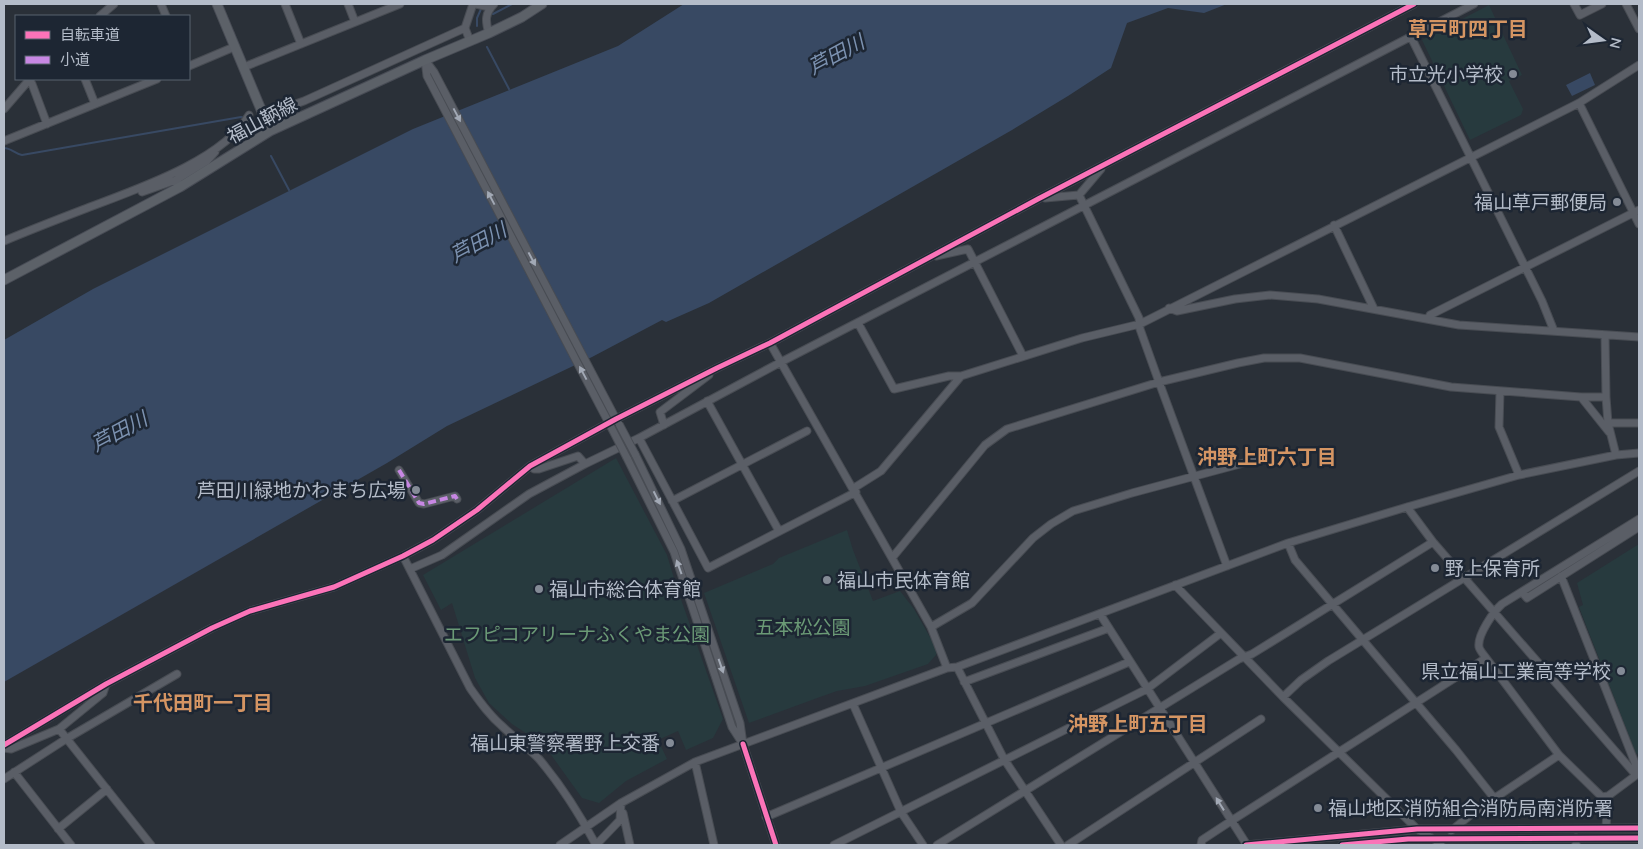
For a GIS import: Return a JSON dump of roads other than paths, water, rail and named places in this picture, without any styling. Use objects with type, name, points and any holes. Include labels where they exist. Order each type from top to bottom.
[{"type":"main road","points":[[217,4],[270,131]]},
{"type":"main road","name":"福山鞆線","points":[[4,280],[270,131],[425,60],[470,42],[522,17],[542,4]]},
{"type":"street","points":[[285,4],[301,44]]},
{"type":"street","points":[[348,4],[355,22]]},
{"type":"street","points":[[244,68],[400,4]]},
{"type":"street","points":[[470,42],[465,28],[475,4],[489,6],[485,22],[489,33]]},
{"type":"street","points":[[4,746],[106,684],[212,628],[250,611],[334,587],[434,540],[477,510],[530,466],[612,420],[770,343],[1038,199],[1414,4]]},
{"type":"street","points":[[410,569],[442,555],[530,494],[585,464],[639,438],[781,362],[1474,4]]},
{"type":"street","points":[[1574,4],[1580,15],[1602,4]]},
{"type":"street","points":[[1626,4],[1639,29]]},
{"type":"street","points":[[264,115],[304,101],[465,28]]},
{"type":"street","points":[[1410,37],[1542,301],[1554,331]]},
{"type":"street","points":[[190,66],[234,46]]},
{"type":"street","points":[[425,60],[434,72],[612,420],[627,458],[674,552],[732,727],[743,744]]},
{"type":"street","points":[[425,60],[427,76],[612,420],[635,454],[681,549],[740,723],[743,744],[776,845]]},
{"type":"street","points":[[858,322],[894,389],[949,376],[961,376],[1082,338],[1140,324],[1579,103],[1639,65]]},
{"type":"street","points":[[4,108],[28,80]]},
{"type":"street","points":[[30,80],[47,124]]},
{"type":"street","points":[[84,80],[95,104]]},
{"type":"street","points":[[4,141],[95,104],[140,82]]},
{"type":"street","points":[[1579,103],[1637,211],[1639,224]]},
{"type":"street","points":[[122,195],[178,183],[207,161],[248,118]]},
{"type":"street","points":[[4,241],[168,176],[220,146]]},
{"type":"street","points":[[1038,199],[1079,195],[1102,167]]},
{"type":"street","points":[[1079,195],[1139,318],[1159,382],[1227,566]]},
{"type":"street","points":[[1428,319],[1430,315],[1637,211]]},
{"type":"street","points":[[1334,225],[1374,308]]},
{"type":"street","points":[[926,259],[968,249],[1023,356]]},
{"type":"street","points":[[1169,308],[1176,311],[1234,299],[1270,295],[1318,299],[1459,325],[1639,337]]},
{"type":"street","points":[[1605,335],[1608,423],[1616,455]]},
{"type":"street","points":[[770,343],[931,627],[947,668]]},
{"type":"street","points":[[892,558],[985,445],[997,436],[1022,424],[1159,382],[1238,362],[1264,358],[1300,358],[1451,387],[1581,397],[1606,397]]},
{"type":"street","points":[[664,425],[660,412],[717,368]]},
{"type":"street","points":[[639,438],[708,568],[855,490],[880,471],[961,376]]},
{"type":"street","points":[[1500,391],[1499,427],[1519,475]]},
{"type":"street","points":[[1581,397],[1610,433]]},
{"type":"street","points":[[707,401],[779,531]]},
{"type":"street","points":[[1608,423],[1639,423]]},
{"type":"street","points":[[672,501],[807,431]]},
{"type":"street","points":[[560,845],[621,803],[696,762],[947,668],[957,668],[1288,543],[1519,475],[1616,455],[1639,453]]},
{"type":"street","points":[[530,466],[534,469],[539,469],[578,456],[585,464]]},
{"type":"street","points":[[931,627],[972,603],[1033,538],[1051,524],[1073,511],[1266,457]]},
{"type":"street","points":[[399,470],[419,503],[424,504],[455,496],[458,499]]},
{"type":"street","points":[[1283,696],[1301,680],[1362,640],[1639,471]]},
{"type":"street","points":[[1407,507],[1433,542],[1638,773]]},
{"type":"street","points":[[1638,773],[1608,796],[1602,797],[1560,755],[1486,658],[1480,648],[1479,640],[1494,611],[1639,519]]},
{"type":"street","points":[[1522,592],[1527,598],[1639,527]]},
{"type":"street","points":[[937,845],[1433,542]]},
{"type":"street","points":[[1288,543],[1296,560],[1494,798]]},
{"type":"street","points":[[403,556],[470,688],[499,724],[537,758],[553,777],[596,845],[620,820],[621,803]]},
{"type":"street","points":[[1561,576],[1638,773]]},
{"type":"street","points":[[1175,585],[1417,829],[1438,842]]},
{"type":"street","points":[[1100,614],[1246,845],[1417,829],[1639,828]]},
{"type":"street","points":[[964,682],[1108,628]]},
{"type":"street","points":[[834,845],[1146,689],[1221,633]]},
{"type":"street","points":[[1201,845],[1202,840],[1486,658]]},
{"type":"street","points":[[766,817],[1129,662]]},
{"type":"street","points":[[957,668],[1004,759],[1061,845]]},
{"type":"street","points":[[4,779],[66,739],[177,674]]},
{"type":"street","points":[[4,746],[11,749],[59,729],[103,693],[106,684]]},
{"type":"street","points":[[853,704],[901,812],[923,845]]},
{"type":"street","points":[[1068,845],[1261,719]]},
{"type":"street","points":[[59,729],[150,845]]},
{"type":"street","points":[[1428,845],[1438,842],[1474,812],[1560,755]]},
{"type":"street","points":[[696,762],[714,845]]},
{"type":"street","points":[[14,772],[71,845]]},
{"type":"street","points":[[58,828],[107,789]]},
{"type":"street","points":[[1606,828],[1608,796]]},
{"type":"street","points":[[621,803],[630,845]]},
{"type":"street","points":[[1342,845],[1408,839],[1438,842],[1576,841],[1639,838]]},
{"type":"water","name":"芦田川","points":[[684,4],[1227,4],[1204,13],[1168,8],[1127,23],[1111,68],[1012,130],[709,303],[666,322],[662,320],[592,357],[447,426],[387,463],[4,682],[4,340],[93,289],[413,129],[618,46]]},
{"type":"water","points":[[1590,73],[1595,85],[1572,96],[1566,85]]},
{"type":"waterway","points":[[493,14],[512,4]]},
{"type":"waterway","points":[[477,26],[477,18],[481,9]]},
{"type":"waterway","points":[[487,47],[509,89]]},
{"type":"waterway","points":[[4,148],[22,155],[241,117],[245,118]]},
{"type":"waterway","points":[[271,156],[289,190]]},
{"type":"place","name":"市立光小学校","points":[[1513,74]]},
{"type":"place","name":"福山草戸郵便局","points":[[1617,202]]},
{"type":"place","name":"芦田川緑地かわまち広場","points":[[416,490]]},
{"type":"place","name":"野上保育所","points":[[1435,568]]},
{"type":"place","name":"福山市民体育館","points":[[827,580]]},
{"type":"place","name":"福山市総合体育館","points":[[539,589]]},
{"type":"place","name":"県立福山工業高等学校","points":[[1621,671]]},
{"type":"place","name":"福山東警察署野上交番","points":[[670,743]]},
{"type":"place","name":"福山地区消防組合消防局南消防署","points":[[1318,808]]},
{"type":"district","name":"草戸町四丁目","points":[[1468,28]]},
{"type":"district","name":"沖野上町六丁目","points":[[1267,456]]},
{"type":"district","name":"千代田町一丁目","points":[[203,702]]},
{"type":"district","name":"沖野上町五丁目","points":[[1138,723]]},
{"type":"park label","name":"五本松公園","points":[[803,627]]},
{"type":"park label","name":"エフピコアリーナふくやま公園","points":[[577,634]]}]
